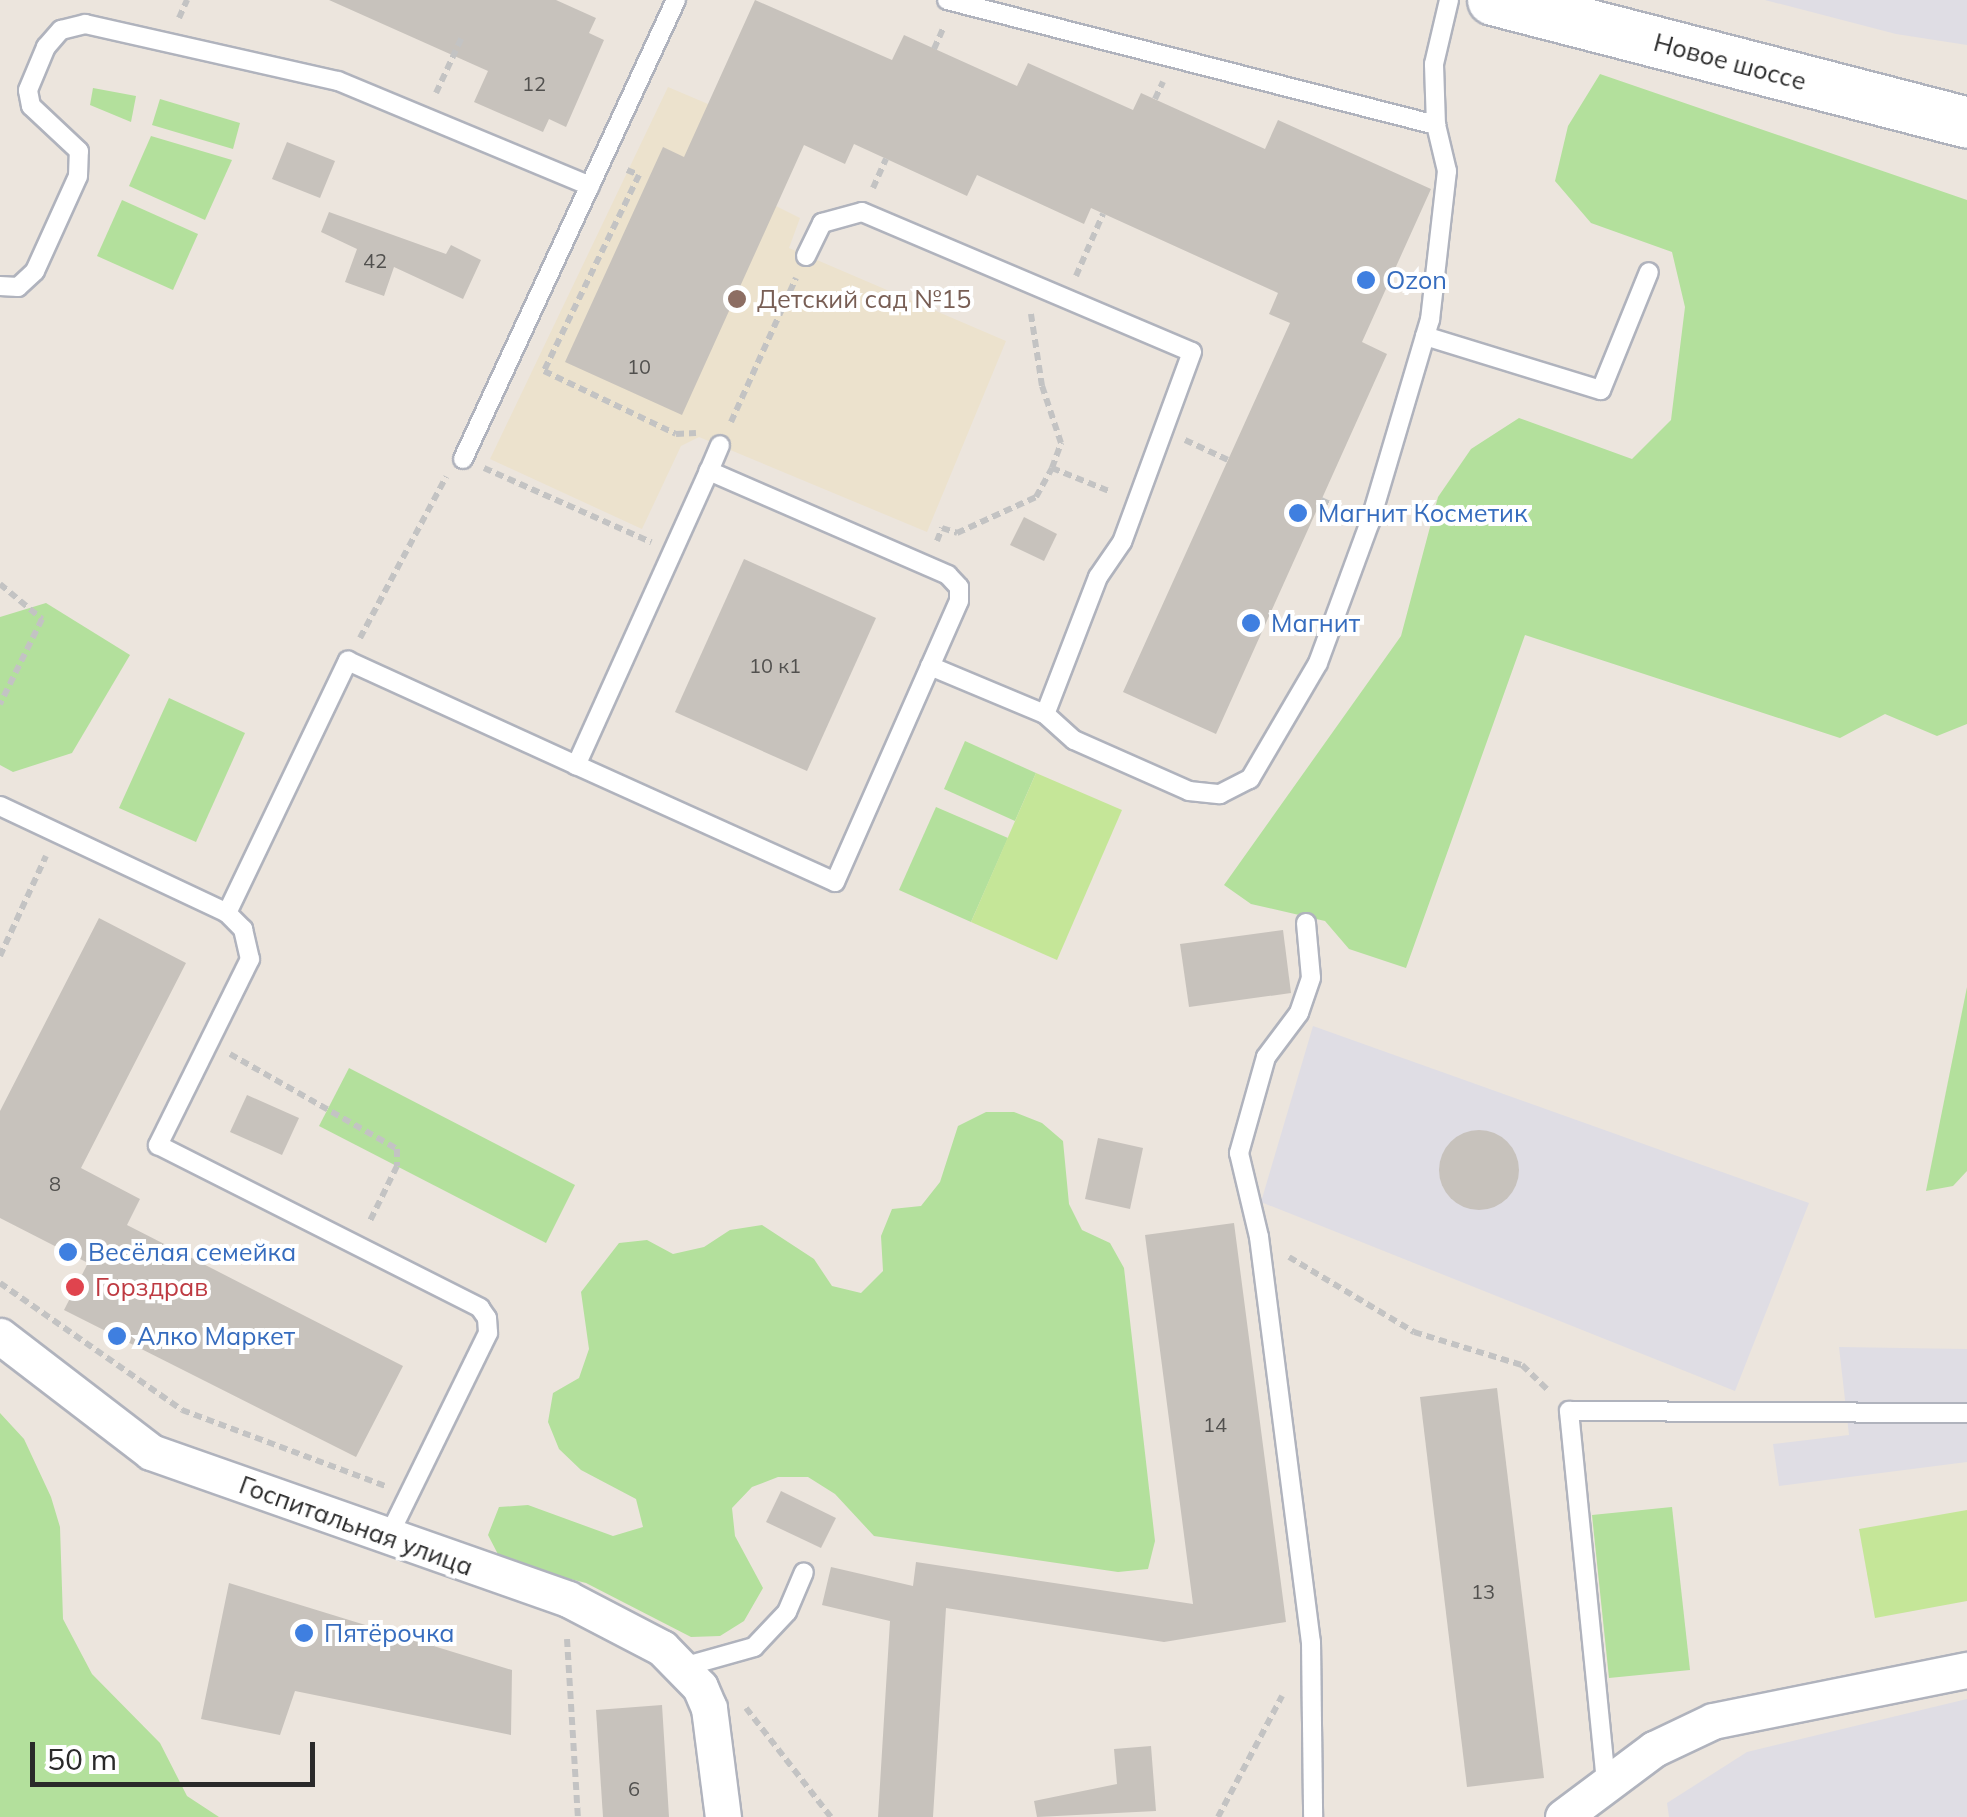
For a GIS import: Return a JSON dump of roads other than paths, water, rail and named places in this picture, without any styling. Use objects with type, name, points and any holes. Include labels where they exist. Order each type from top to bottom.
[{"type":"street","name":"Новое шоссе","points":[[1493,0],[1967,123]]},
{"type":"street","name":"Госпитальная улица","points":[[0,1336],[151,1452],[387,1540],[568,1599],[638,1634],[725,1706],[724,1817]]},
{"type":"street","points":[[1563,1817],[1606,1782],[1713,1722],[1967,1670]]},
{"type":"lane","points":[[463,459],[676,0]]},
{"type":"lane","points":[[947,0],[1436,125]]},
{"type":"lane","points":[[930,666],[1045,714],[1074,740],[1189,791],[1220,794],[1250,779],[1318,664],[1370,522],[1425,336],[1447,171],[1436,125],[1434,64],[1448,0]]},
{"type":"lane","points":[[0,286],[18,287],[35,271],[78,176],[79,151],[30,106],[28,90],[46,47],[61,30],[84,24],[338,81],[590,186]]},
{"type":"lane","points":[[806,256],[822,223],[862,212],[1192,352],[1138,503],[1098,577],[1045,714]]},
{"type":"lane","points":[[1425,336],[1601,390],[1649,272]]},
{"type":"lane","points":[[576,765],[724,438]]},
{"type":"lane","points":[[227,912],[348,661],[834,882],[930,666],[959,586],[928,566],[709,471]]},
{"type":"lane","points":[[0,806],[227,912],[243,929],[250,959],[158,1145],[480,1308],[487,1318],[488,1333],[387,1540]]},
{"type":"lane","points":[[1306,922],[1311,978],[1299,1014],[1266,1057],[1239,1154],[1259,1237],[1311,1642],[1313,1817]]},
{"type":"lane","points":[[1606,1782],[1569,1411],[1967,1413]]},
{"type":"lane","points":[[682,1667],[754,1646],[786,1612],[804,1572]]},
{"type":"place","name":"Ozon","points":[[1366,280]]},
{"type":"place","name":"Детский сад №15","points":[[737,299]]},
{"type":"place","name":"Магнит Косметик","points":[[1298,513]]},
{"type":"place","name":"Магнит","points":[[1251,623]]},
{"type":"place","name":"Весёлая семейка","points":[[68,1252]]},
{"type":"place","name":"Горздрав","points":[[75,1287]]},
{"type":"place","name":"Алко Маркет","points":[[117,1336]]},
{"type":"place","name":"Пятёрочка","points":[[304,1633]]}]
